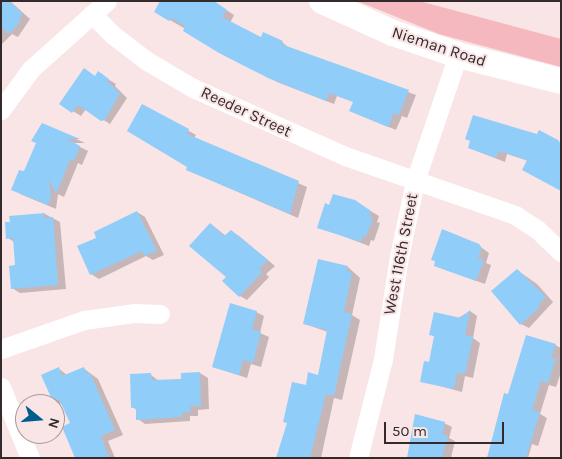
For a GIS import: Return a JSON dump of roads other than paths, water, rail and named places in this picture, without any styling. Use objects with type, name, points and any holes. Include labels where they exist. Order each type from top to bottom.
[{"type":"street","points":[[1,110],[31,69],[107,1]]},
{"type":"street","name":"Nieman Road","points":[[322,1],[393,33],[458,55],[561,81]]},
{"type":"street","name":"Reeder Street","points":[[92,14],[113,35],[147,60],[193,88],[345,156],[515,215],[538,230],[561,252]]},
{"type":"street","name":"West 116th Street","points":[[358,458],[383,359],[399,256],[415,181],[458,55]]},
{"type":"street","points":[[1,349],[84,320],[134,313],[160,314]]},
{"type":"street","points":[[1,386],[30,458]]}]
